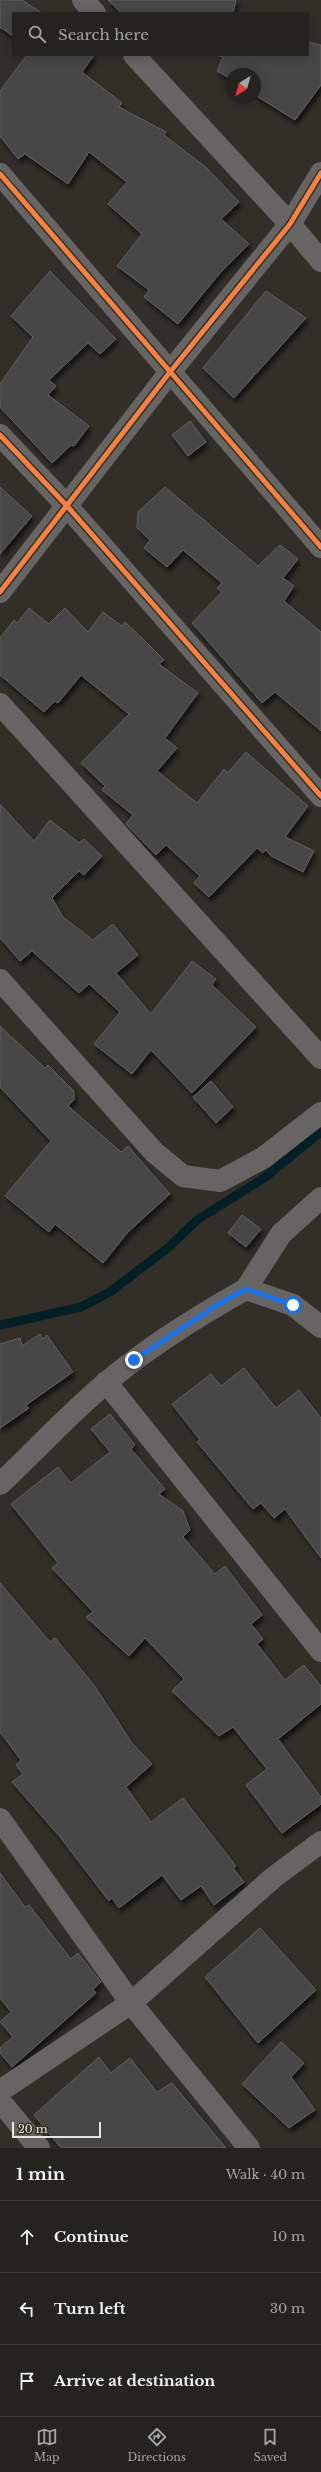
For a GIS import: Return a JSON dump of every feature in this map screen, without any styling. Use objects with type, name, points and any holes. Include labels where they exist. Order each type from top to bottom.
[{"type":"street","points":[[83,0],[94,12]]},
{"type":"street","points":[[135,56],[290,224],[321,261]]},
{"type":"street","points":[[0,592],[68,507],[170,372],[290,224],[321,173]]},
{"type":"street","points":[[0,174],[321,547]]},
{"type":"street","points":[[0,435],[68,507],[321,796]]},
{"type":"street","points":[[0,704],[321,1058]]},
{"type":"street","points":[[0,980],[154,1152],[183,1176],[220,1181],[264,1158],[321,1113]]},
{"type":"street","points":[[0,1484],[106,1382],[134,1360],[217,1305],[246,1289],[281,1234],[321,1198]]},
{"type":"street","points":[[246,1289],[293,1305],[321,1327]]},
{"type":"street","points":[[106,1382],[321,1651]]},
{"type":"street","points":[[0,1819],[131,2003],[249,2148]]},
{"type":"street","points":[[0,2091],[131,2003],[274,1876],[321,1842]]},
{"type":"street","points":[[0,2101],[39,2148]]},
{"type":"building","points":[[0,0],[22,0],[40,12],[12,12],[12,35],[0,27]]},
{"type":"building","points":[[108,0],[236,0],[233,12],[120,12]]},
{"type":"building","points":[[309,42],[321,45],[321,85],[295,120],[261,99],[261,68],[225,68],[225,76],[217,71],[223,57],[220,56],[309,56]]},
{"type":"building","points":[[26,56],[93,56],[82,72],[122,103],[119,107],[166,132],[164,135],[207,168],[239,202],[221,219],[249,244],[220,273],[178,324],[144,297],[149,290],[117,266],[142,234],[108,204],[127,182],[89,152],[68,184],[25,154],[18,159],[0,136],[0,91]]},
{"type":"building","points":[[50,271],[116,339],[100,354],[88,343],[49,380],[56,386],[48,395],[89,426],[74,446],[71,445],[52,463],[0,407],[0,384],[33,337],[11,316]]},
{"type":"building","points":[[266,291],[306,318],[234,398],[203,368]]},
{"type":"building","points":[[190,421],[206,442],[188,456],[172,435]]},
{"type":"building","points":[[0,487],[32,516],[0,554]]},
{"type":"building","points":[[165,487],[258,566],[280,545],[298,559],[283,578],[294,586],[284,601],[321,632],[321,731],[275,692],[262,703],[192,623],[222,592],[217,588],[222,583],[183,550],[167,567],[144,548],[150,540],[137,528],[138,512]]},
{"type":"building","points":[[29,608],[49,624],[65,608],[88,632],[103,612],[122,626],[125,622],[145,641],[164,660],[159,664],[198,693],[165,738],[177,748],[157,771],[197,803],[224,769],[228,773],[246,752],[308,806],[285,837],[314,851],[303,872],[271,856],[266,850],[263,853],[257,848],[209,897],[194,883],[200,876],[166,845],[156,855],[126,824],[133,815],[102,790],[105,786],[81,763],[129,714],[81,675],[58,703],[55,701],[44,712],[0,675],[0,638],[14,620],[17,623]]},
{"type":"building","points":[[0,804],[34,841],[50,820],[79,843],[84,839],[102,856],[84,875],[79,871],[52,898],[63,917],[93,940],[113,924],[138,955],[116,973],[151,1014],[192,961],[216,979],[212,985],[256,1027],[192,1093],[151,1050],[132,1074],[94,1044],[120,1012],[89,984],[79,993],[32,951],[20,961],[0,938]]},
{"type":"building","points":[[0,1026],[45,1068],[48,1065],[74,1091],[74,1100],[68,1106],[121,1152],[128,1146],[170,1194],[128,1232],[103,1263],[55,1224],[49,1232],[5,1196],[51,1141],[0,1087]]},
{"type":"building","points":[[211,1081],[233,1107],[216,1123],[193,1097]]},
{"type":"building","points":[[242,1215],[261,1229],[246,1247],[228,1233]]},
{"type":"building","points":[[40,1334],[43,1339],[47,1335],[73,1372],[26,1405],[29,1408],[0,1428],[0,1344],[20,1338],[22,1346]]},
{"type":"building","points":[[244,1368],[276,1408],[299,1390],[321,1418],[321,1558],[285,1509],[274,1518],[261,1503],[253,1509],[197,1442],[200,1440],[172,1404],[211,1374],[221,1386]]},
{"type":"building","points":[[110,1414],[135,1445],[131,1449],[165,1489],[159,1494],[183,1511],[190,1530],[183,1537],[215,1574],[225,1566],[262,1615],[251,1624],[263,1639],[257,1644],[285,1680],[304,1665],[321,1686],[321,1704],[278,1739],[321,1797],[321,1804],[282,1833],[246,1785],[267,1769],[233,1727],[219,1736],[172,1691],[184,1679],[145,1638],[129,1656],[86,1617],[93,1612],[52,1568],[58,1563],[11,1504],[58,1467],[71,1483],[110,1452],[91,1429]]},
{"type":"building","points":[[0,1583],[50,1642],[55,1638],[94,1685],[132,1743],[152,1764],[126,1787],[151,1822],[183,1798],[236,1866],[233,1868],[244,1882],[214,1905],[201,1886],[181,1900],[162,1875],[119,1908],[112,1898],[109,1901],[60,1837],[12,1782],[23,1774],[16,1765],[21,1760],[0,1732]]},
{"type":"building","points":[[0,1873],[25,1907],[29,1905],[71,1959],[78,1953],[101,1982],[93,1989],[96,1993],[12,2067],[0,2053],[0,2048],[13,2037],[0,2022],[11,2012],[0,1998]]},
{"type":"building","points":[[260,1928],[316,1990],[258,2043],[205,1977]]},
{"type":"building","points":[[281,2042],[304,2063],[291,2077],[315,2110],[289,2128],[242,2084]]},
{"type":"building","points":[[99,2057],[111,2073],[130,2058],[157,2092],[172,2083],[226,2148],[61,2148],[34,2115]]},
{"type":"waterway","points":[[0,1325],[81,1307],[110,1292],[169,1247],[197,1220],[264,1178],[321,1132]]},
{"type":"cycle path","points":[[0,592],[170,372],[290,224],[321,173]]},
{"type":"cycle path","points":[[0,174],[321,547]]},
{"type":"cycle path","points":[[0,435],[68,507],[321,796]]},
{"type":"route","points":[[134,1360],[217,1305],[246,1289],[293,1305]]}]
